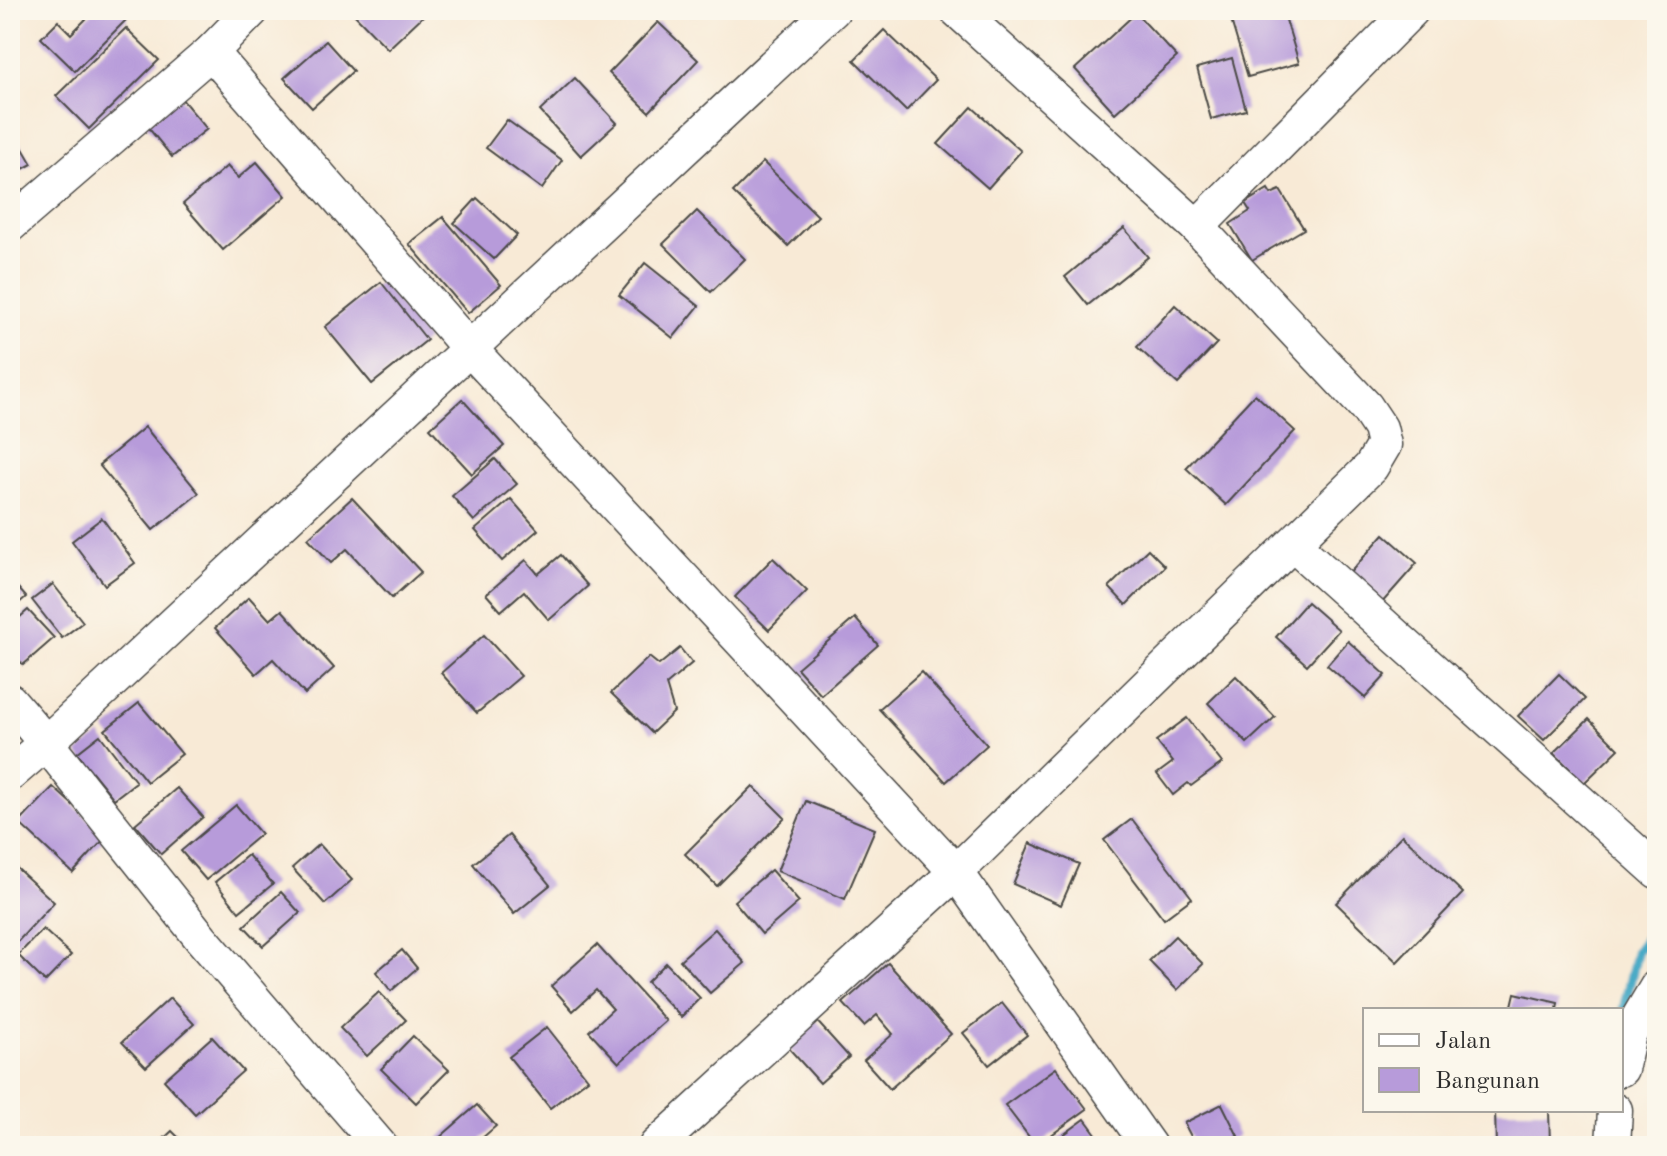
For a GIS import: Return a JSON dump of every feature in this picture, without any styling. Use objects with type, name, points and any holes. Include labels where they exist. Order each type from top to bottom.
[{"type":"street","points":[[10,225],[211,52],[252,10]]},
{"type":"street","points":[[10,774],[833,10]]},
{"type":"street","points":[[656,1146],[956,872],[1371,467],[1384,445],[1380,428],[1366,407],[1197,227],[957,10]]},
{"type":"street","points":[[1197,227],[1412,10]]},
{"type":"street","points":[[211,52],[470,349],[956,872],[1149,1146]]},
{"type":"street","points":[[1293,544],[1657,871]]},
{"type":"street","points":[[10,701],[201,938],[380,1146]]},
{"type":"street","points":[[1623,1060],[1629,1034],[1657,987]]},
{"type":"street","points":[[1613,1146],[1615,1112]]},
{"type":"building","points":[[95,10],[120,10],[128,18],[75,71],[41,38],[58,21],[71,34]]},
{"type":"building","points":[[350,10],[419,10],[424,15],[388,49]]},
{"type":"building","points":[[1255,10],[1283,10],[1299,63],[1248,77],[1230,17]]},
{"type":"building","points":[[1136,13],[1177,57],[1115,113],[1075,69]]},
{"type":"building","points":[[658,22],[698,60],[649,112],[609,73]]},
{"type":"building","points":[[126,28],[159,60],[89,129],[56,96]]},
{"type":"building","points":[[884,30],[936,80],[906,111],[854,60]]},
{"type":"building","points":[[326,41],[353,71],[312,108],[284,78]]},
{"type":"building","points":[[1232,58],[1246,110],[1211,119],[1197,68]]},
{"type":"building","points":[[575,78],[617,123],[581,156],[540,111]]},
{"type":"building","points":[[180,97],[207,129],[172,157],[146,125]]},
{"type":"building","points":[[972,107],[1021,151],[988,188],[938,144]]},
{"type":"building","points":[[507,120],[562,160],[542,189],[486,148]]},
{"type":"building","points":[[10,126],[32,164],[10,176]]},
{"type":"building","points":[[257,162],[286,196],[223,250],[183,204],[227,166],[238,178]]},
{"type":"building","points":[[763,162],[818,216],[788,246],[733,192]]},
{"type":"building","points":[[1268,189],[1271,194],[1280,190],[1304,229],[1252,260],[1230,224],[1250,211],[1245,203]]},
{"type":"building","points":[[477,198],[517,235],[494,259],[454,223]]},
{"type":"building","points":[[697,211],[745,259],[711,292],[663,244]]},
{"type":"building","points":[[443,217],[501,285],[468,313],[409,244]]},
{"type":"building","points":[[1124,228],[1148,257],[1088,305],[1065,277]]},
{"type":"building","points":[[645,263],[699,306],[673,338],[619,295]]},
{"type":"building","points":[[381,282],[427,340],[372,384],[325,327]]},
{"type":"building","points":[[1175,305],[1217,343],[1178,384],[1137,347]]},
{"type":"building","points":[[1255,394],[1295,431],[1226,505],[1186,468]]},
{"type":"building","points":[[462,399],[504,446],[472,474],[430,428]]},
{"type":"building","points":[[145,427],[199,493],[153,530],[99,465]]},
{"type":"building","points":[[495,459],[517,484],[474,521],[452,496]]},
{"type":"building","points":[[352,498],[421,572],[392,598],[347,549],[331,563],[308,538]]},
{"type":"building","points":[[511,499],[538,530],[502,561],[475,530]]},
{"type":"building","points":[[102,518],[135,563],[105,585],[72,541]]},
{"type":"building","points":[[1384,534],[1417,563],[1380,605],[1347,576]]},
{"type":"building","points":[[1148,549],[1165,566],[1126,605],[1109,587]]},
{"type":"building","points":[[561,555],[588,586],[549,620],[524,591],[501,611],[486,594],[526,560],[538,574]]},
{"type":"building","points":[[773,558],[807,591],[769,630],[735,597]]},
{"type":"building","points":[[10,579],[26,597],[10,611]]},
{"type":"building","points":[[53,584],[83,622],[62,638],[32,600]]},
{"type":"building","points":[[249,597],[270,620],[282,610],[334,668],[305,694],[273,659],[256,674],[215,628]]},
{"type":"building","points":[[1307,602],[1339,630],[1307,665],[1276,637]]},
{"type":"building","points":[[28,610],[54,638],[23,665],[10,649],[10,626]]},
{"type":"building","points":[[855,618],[878,645],[821,695],[797,668]]},
{"type":"building","points":[[484,635],[521,676],[477,713],[441,673]]},
{"type":"building","points":[[1348,641],[1386,675],[1365,698],[1327,665]]},
{"type":"building","points":[[680,648],[692,663],[666,685],[674,712],[652,733],[611,693],[649,657],[659,665]]},
{"type":"building","points":[[921,672],[987,745],[946,782],[879,709]]},
{"type":"building","points":[[1559,674],[1585,699],[1544,740],[1518,716]]},
{"type":"building","points":[[1236,676],[1275,717],[1247,743],[1208,703]]},
{"type":"building","points":[[139,703],[182,754],[147,782],[105,730]]},
{"type":"building","points":[[1187,718],[1222,763],[1173,795],[1157,774],[1173,762],[1156,741]]},
{"type":"building","points":[[1589,719],[1619,749],[1584,783],[1554,753]]},
{"type":"building","points":[[100,735],[136,782],[114,799],[77,753]]},
{"type":"building","points":[[753,786],[785,818],[717,886],[685,854]]},
{"type":"building","points":[[53,787],[107,836],[73,873],[19,823]]},
{"type":"building","points":[[177,788],[203,817],[161,854],[135,824]]},
{"type":"building","points":[[806,801],[875,829],[845,899],[777,871]]},
{"type":"building","points":[[236,805],[261,834],[206,880],[181,851]]},
{"type":"building","points":[[1132,819],[1192,898],[1164,919],[1104,840]]},
{"type":"building","points":[[509,835],[550,885],[514,914],[473,864]]},
{"type":"building","points":[[1402,835],[1463,893],[1397,962],[1336,903]]},
{"type":"building","points":[[1030,843],[1079,864],[1061,905],[1013,884]]},
{"type":"building","points":[[319,844],[352,880],[325,904],[292,868]]},
{"type":"building","points":[[248,855],[273,884],[239,912],[215,882]]},
{"type":"building","points":[[10,862],[54,902],[10,950]]},
{"type":"building","points":[[771,870],[799,902],[762,934],[734,901]]},
{"type":"building","points":[[281,892],[300,913],[263,946],[244,926]]},
{"type":"building","points":[[43,929],[71,955],[45,982],[18,955]]},
{"type":"building","points":[[715,929],[745,963],[710,993],[680,960]]},
{"type":"building","points":[[1175,936],[1203,964],[1177,990],[1149,961]]},
{"type":"building","points":[[597,945],[666,1021],[619,1063],[589,1031],[613,1009],[596,990],[573,1011],[551,986]]},
{"type":"building","points":[[402,950],[417,968],[391,991],[376,972]]},
{"type":"building","points":[[666,963],[700,998],[681,1017],[647,982]]},
{"type":"building","points":[[888,963],[951,1034],[890,1089],[864,1060],[893,1034],[877,1015],[864,1026],[843,1003]]},
{"type":"building","points":[[379,992],[406,1020],[367,1056],[340,1028]]},
{"type":"building","points":[[1515,993],[1558,1003],[1557,1008],[1511,1008]]},
{"type":"building","points":[[170,998],[194,1024],[146,1067],[122,1042]]},
{"type":"building","points":[[1002,1003],[1027,1035],[989,1065],[963,1033]]},
{"type":"building","points":[[814,1018],[849,1057],[820,1083],[785,1044]]},
{"type":"building","points":[[547,1027],[588,1079],[550,1108],[509,1057]]},
{"type":"building","points":[[413,1036],[449,1070],[416,1103],[381,1069]]},
{"type":"building","points":[[212,1037],[243,1071],[195,1114],[164,1080]]},
{"type":"building","points":[[1056,1068],[1087,1109],[1036,1146],[1005,1105]]},
{"type":"building","points":[[1222,1104],[1238,1136],[1216,1146],[1196,1146],[1184,1123]]},
{"type":"building","points":[[477,1105],[496,1126],[481,1139],[487,1146],[430,1146]]},
{"type":"building","points":[[1495,1112],[1549,1112],[1550,1146],[1496,1146]]},
{"type":"building","points":[[1085,1119],[1105,1146],[1048,1146]]},
{"type":"building","points":[[172,1131],[187,1146],[156,1146]]},
{"type":"waterway","points":[[1623,1012],[1637,951],[1657,924]]}]
